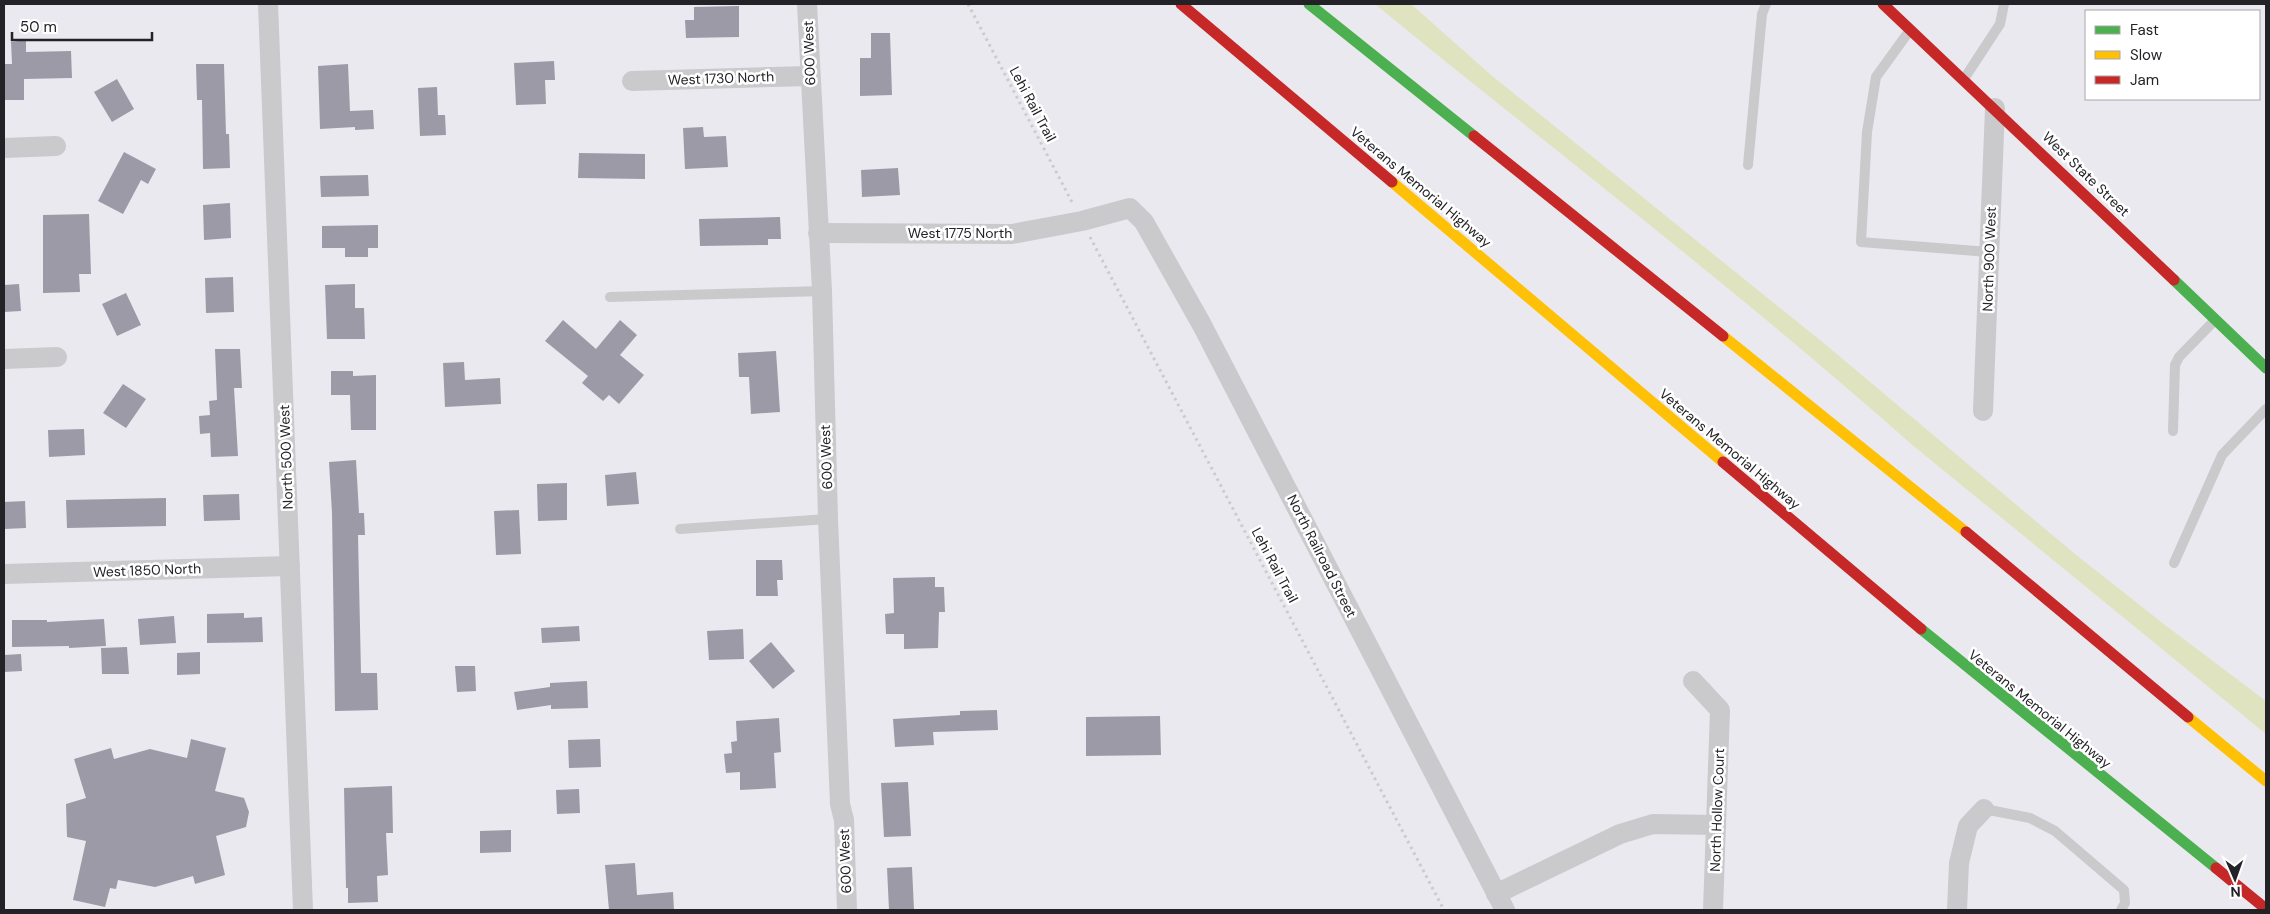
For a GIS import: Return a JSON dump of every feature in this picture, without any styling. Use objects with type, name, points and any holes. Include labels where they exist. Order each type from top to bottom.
[{"type":"main road","name":"Veterans Memorial Highway","points":[[1180,4],[1961,664],[2266,910]]},
{"type":"main road","points":[[1309,4],[1886,466],[2266,781]]},
{"type":"main road","name":"West State Street","points":[[1883,4],[1995,108],[2266,368]]},
{"type":"street","name":"North 500 West","points":[[268,4],[303,910]]},
{"type":"street","name":"600 West","points":[[807,4],[822,291],[828,519],[847,910]]},
{"type":"street","name":"West 1730 North","points":[[632,81],[810,76]]},
{"type":"street","name":"North 900 West","points":[[1983,410],[1995,108]]},
{"type":"street","points":[[4,148],[56,146]]},
{"type":"street","name":"West 1775 North","points":[[818,233],[1012,234],[1082,221],[1130,208]]},
{"type":"street","name":"North Railroad Street","points":[[1130,208],[1144,222],[1202,325],[1501,902]]},
{"type":"street","points":[[4,359],[57,357]]},
{"type":"street","name":"West 1850 North","points":[[4,574],[290,566]]},
{"type":"street","name":"North Hollow Court","points":[[1693,681],[1720,710],[1714,910]]},
{"type":"street","points":[[1957,910],[1959,863],[1968,826],[1984,810]]},
{"type":"street","points":[[1501,902],[1620,834],[1654,824],[1716,825]]},
{"type":"lane","points":[[1748,165],[1762,14],[1766,4]]},
{"type":"lane","points":[[1964,79],[2000,24],[2004,4]]},
{"type":"lane","points":[[1910,29],[1876,77],[1867,132],[1861,242],[1989,252]]},
{"type":"lane","points":[[610,297],[822,291]]},
{"type":"lane","points":[[2173,431],[2175,365],[2179,357],[2216,320]]},
{"type":"lane","points":[[2174,563],[2222,455],[2266,409]]},
{"type":"lane","points":[[680,529],[828,519]]},
{"type":"lane","points":[[1984,810],[2030,818],[2055,831],[2124,890],[2125,903],[2121,910]]},
{"type":"path","name":"Lehi Rail Trail","points":[[968,4],[1074,206]]},
{"type":"path","name":"Lehi Rail Trail","points":[[1086,229],[1444,910]]},
{"type":"green space","points":[[1375,4],[1411,4],[1491,75],[1826,345],[2075,554],[2266,701],[2266,734],[1910,443],[1712,275]]},
{"type":"building","points":[[739,6],[739,37],[686,38],[685,20],[694,20],[694,7]]},
{"type":"building","points":[[871,33],[890,33],[892,95],[860,96],[860,58],[871,58]]},
{"type":"building","points":[[26,40],[26,52],[71,51],[72,78],[24,79],[24,100],[4,100],[5,64],[12,64],[11,42]]},
{"type":"building","points":[[554,61],[555,80],[545,80],[546,104],[516,105],[514,63]]},
{"type":"building","points":[[196,64],[224,64],[226,134],[229,134],[230,168],[203,169],[202,100],[197,100]]},
{"type":"building","points":[[348,64],[350,111],[373,110],[374,129],[355,130],[355,127],[320,129],[318,66]]},
{"type":"building","points":[[117,79],[134,109],[112,122],[94,92]]},
{"type":"building","points":[[437,87],[438,115],[445,115],[446,135],[420,136],[418,88]]},
{"type":"building","points":[[703,127],[704,137],[726,136],[728,167],[685,169],[683,128]]},
{"type":"building","points":[[124,152],[156,169],[148,184],[141,180],[123,214],[98,201]]},
{"type":"building","points":[[579,153],[645,154],[645,179],[578,178]]},
{"type":"building","points":[[898,168],[900,195],[862,197],[861,170]]},
{"type":"building","points":[[368,175],[369,196],[321,197],[320,176]]},
{"type":"building","points":[[230,203],[231,238],[204,240],[203,205]]},
{"type":"building","points":[[89,214],[91,274],[79,274],[80,292],[43,293],[43,215]]},
{"type":"building","points":[[780,217],[781,239],[768,239],[768,245],[700,246],[699,219]]},
{"type":"building","points":[[378,225],[378,248],[368,248],[368,257],[345,257],[345,248],[322,248],[322,226]]},
{"type":"building","points":[[233,277],[234,312],[206,313],[205,278]]},
{"type":"building","points":[[19,284],[21,311],[4,312],[4,285]]},
{"type":"building","points":[[355,284],[355,308],[364,308],[365,339],[327,339],[325,285]]},
{"type":"building","points":[[126,293],[141,325],[117,336],[102,304]]},
{"type":"building","points":[[563,320],[596,349],[620,320],[637,335],[620,355],[644,375],[619,404],[609,395],[603,401],[582,383],[588,376],[545,341]]},
{"type":"building","points":[[215,349],[240,349],[242,388],[234,388],[238,456],[211,457],[210,433],[200,434],[199,416],[210,415],[209,401],[217,400]]},
{"type":"building","points":[[776,351],[780,412],[751,414],[749,377],[739,377],[738,353]]},
{"type":"building","points":[[464,362],[465,380],[500,378],[501,404],[445,407],[443,363]]},
{"type":"building","points":[[331,371],[353,371],[353,376],[376,375],[376,430],[351,430],[350,395],[331,395]]},
{"type":"building","points":[[123,384],[146,399],[126,428],[103,413]]},
{"type":"building","points":[[84,429],[85,455],[49,457],[48,430]]},
{"type":"building","points":[[356,460],[359,513],[364,513],[365,535],[358,535],[361,673],[377,673],[378,710],[335,711],[332,513],[329,462]]},
{"type":"building","points":[[636,472],[639,504],[607,506],[605,475]]},
{"type":"building","points":[[567,483],[567,520],[538,521],[537,484]]},
{"type":"building","points":[[239,494],[240,520],[204,521],[203,495]]},
{"type":"building","points":[[166,498],[166,526],[67,528],[66,500]]},
{"type":"building","points":[[25,501],[26,528],[4,529],[4,502]]},
{"type":"building","points":[[519,510],[521,554],[496,555],[494,511]]},
{"type":"building","points":[[756,560],[782,560],[783,580],[777,580],[778,596],[756,596]]},
{"type":"building","points":[[935,577],[935,587],[944,587],[945,612],[939,612],[938,648],[904,649],[904,634],[886,634],[885,614],[894,613],[893,578]]},
{"type":"building","points":[[244,613],[244,618],[262,617],[263,642],[207,643],[207,614]]},
{"type":"building","points":[[174,616],[176,643],[140,645],[138,619]]},
{"type":"building","points":[[104,619],[106,646],[69,648],[69,646],[12,647],[12,620],[47,620],[47,622]]},
{"type":"building","points":[[579,626],[580,641],[542,643],[541,628]]},
{"type":"building","points":[[743,629],[744,659],[709,660],[707,631]]},
{"type":"building","points":[[771,642],[795,671],[773,689],[749,661]]},
{"type":"building","points":[[127,647],[129,674],[102,674],[101,648]]},
{"type":"building","points":[[200,652],[200,674],[177,675],[177,653]]},
{"type":"building","points":[[21,654],[22,671],[4,672],[4,655]]},
{"type":"building","points":[[455,666],[475,666],[476,691],[457,692]]},
{"type":"building","points":[[587,681],[588,708],[551,709],[551,705],[517,710],[514,692],[550,687],[550,683]]},
{"type":"building","points":[[997,710],[998,730],[933,732],[934,745],[895,747],[893,719],[960,715],[960,711]]},
{"type":"building","points":[[1160,716],[1161,755],[1086,756],[1086,717]]},
{"type":"building","points":[[779,718],[781,752],[774,753],[776,788],[740,790],[740,772],[726,773],[724,754],[732,753],[731,742],[737,741],[736,721]]},
{"type":"building","points":[[191,739],[226,748],[215,791],[244,798],[249,812],[246,827],[216,836],[225,875],[195,884],[193,876],[155,887],[118,880],[116,889],[110,888],[105,907],[73,900],[86,841],[67,837],[66,804],[86,798],[74,759],[111,748],[114,759],[150,749],[187,758]]},
{"type":"building","points":[[600,739],[601,767],[569,768],[568,740]]},
{"type":"building","points":[[908,782],[911,836],[884,837],[881,783]]},
{"type":"building","points":[[392,786],[393,833],[386,833],[388,875],[377,876],[378,902],[348,903],[344,788]]},
{"type":"building","points":[[579,789],[580,813],[557,814],[556,790]]},
{"type":"building","points":[[511,830],[511,852],[480,853],[480,831]]},
{"type":"building","points":[[635,863],[637,895],[673,892],[674,910],[609,910],[605,865]]},
{"type":"building","points":[[912,867],[914,910],[889,910],[887,868]]},
{"type":"traffic: fast","points":[[1309,4],[1474,136]]},
{"type":"traffic: fast","points":[[2174,280],[2266,368]]},
{"type":"traffic: fast","points":[[1921,629],[2216,868]]},
{"type":"traffic: slow","points":[[1392,182],[1723,462]]},
{"type":"traffic: slow","points":[[1723,336],[1966,532]]},
{"type":"traffic: slow","points":[[2188,717],[2266,781]]},
{"type":"traffic: jam","points":[[1181,4],[1392,182]]},
{"type":"traffic: jam","points":[[1883,4],[2174,280]]},
{"type":"traffic: jam","points":[[1474,136],[1723,336]]},
{"type":"traffic: jam","points":[[1723,462],[1921,629]]},
{"type":"traffic: jam","points":[[1966,532],[2188,717]]},
{"type":"traffic: jam","points":[[2216,868],[2266,909]]}]
